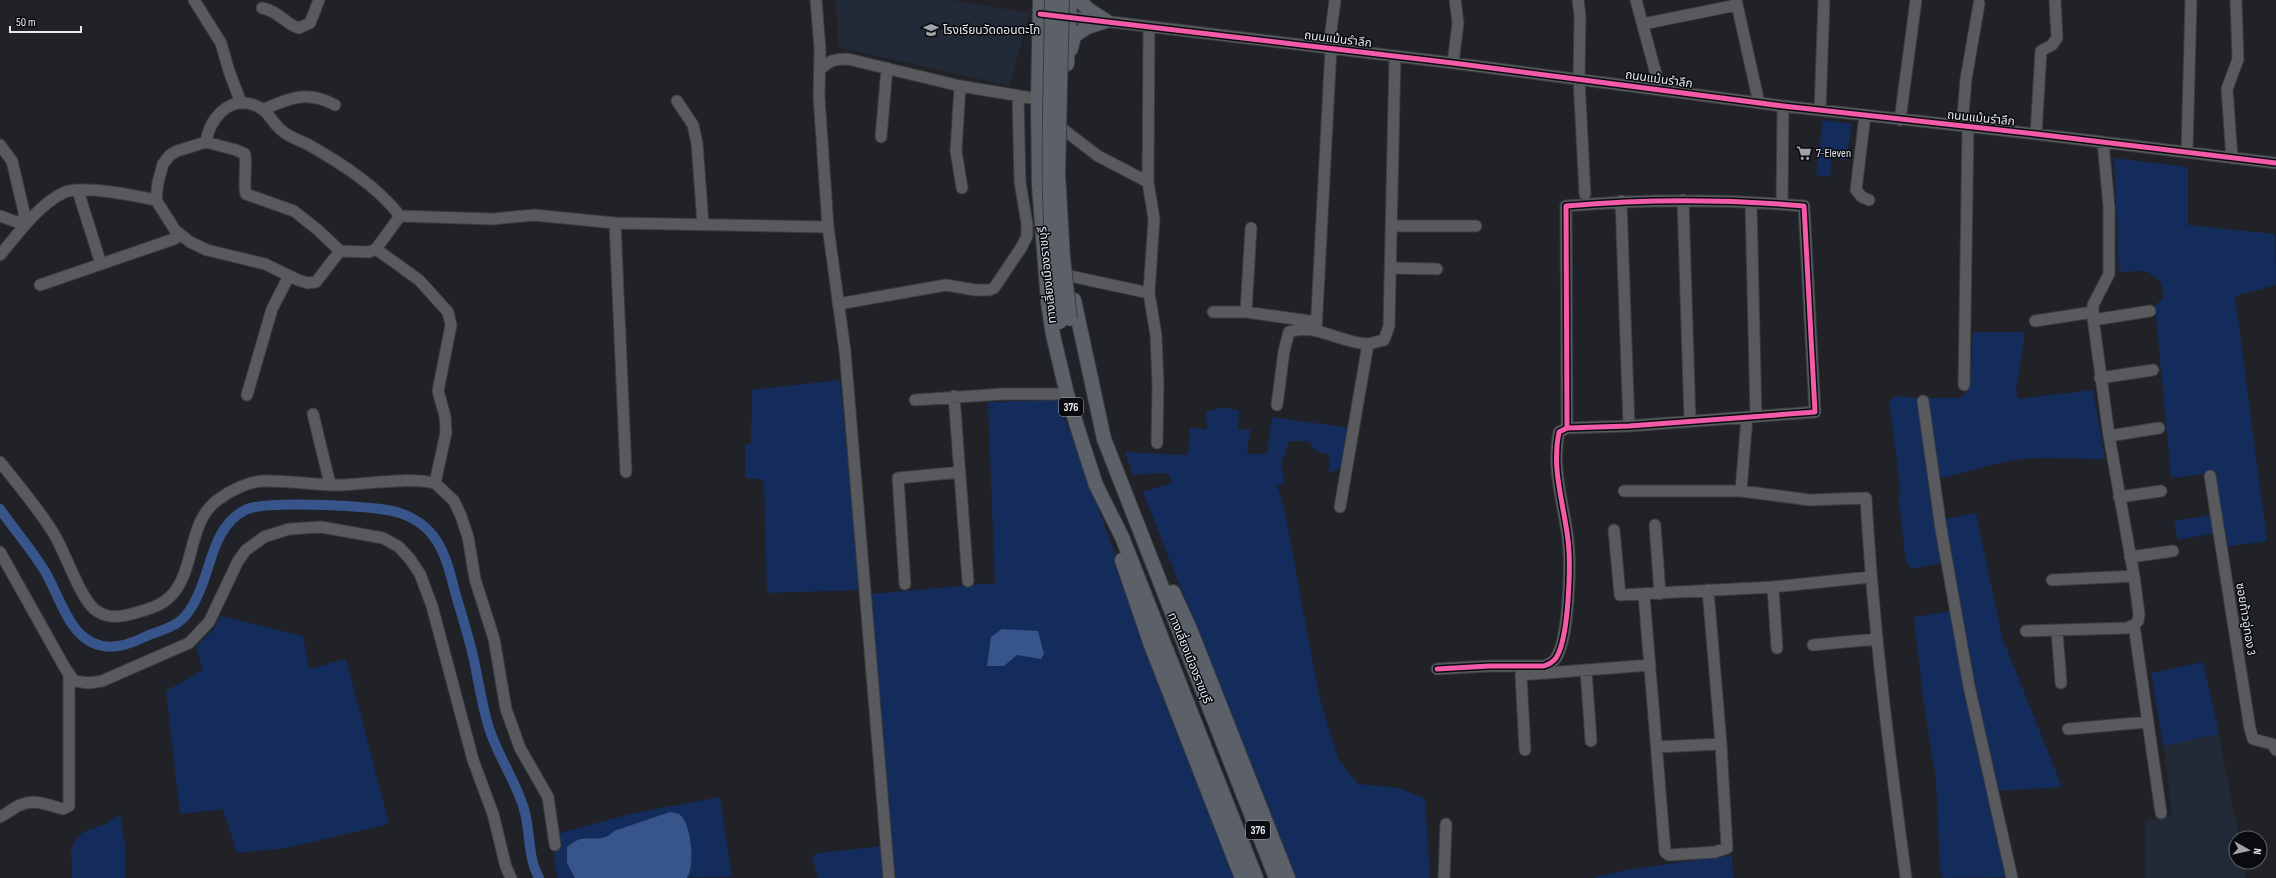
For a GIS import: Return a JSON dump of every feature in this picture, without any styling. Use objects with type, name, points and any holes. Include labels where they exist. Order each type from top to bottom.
[{"type":"main road","name":"ทางเลี่ยงเมืองราชบุรี","points":[[1052,0],[1049,197],[1053,268],[1065,321],[1080,410],[1122,537],[1256,878]]},
{"type":"main road","name":"ทางเลี่ยงเมืองราชบุรี","points":[[1062,0],[1058,174],[1065,321],[1104,439],[1122,487],[1276,878]]},
{"type":"main road","name":"ทางเลี่ยงเมืองราชบุรี","points":[[1070,0],[1064,130],[1064,193],[1070,276],[1082,346],[1104,439]]},
{"type":"main road","points":[[1079,0],[1089,10],[1106,21]]},
{"type":"main road","name":"ทางเลี่ยงเมืองราชบุรี","points":[[1040,7],[1038,99],[1044,263],[1053,335],[1067,394],[1096,485],[1122,537]]},
{"type":"main road","points":[[1067,71],[1074,36],[1087,26],[1106,21]]},
{"type":"main road","points":[[1096,485],[1151,645],[1242,878]]},
{"type":"main road","points":[[1122,487],[1190,629],[1288,878]]},
{"type":"street","points":[[194,0],[222,43],[229,71],[241,103]]},
{"type":"street","points":[[262,8],[278,13],[294,27],[299,28],[310,23],[319,0]]},
{"type":"street","points":[[816,0],[820,70],[819,97],[828,227],[845,351],[889,878]]},
{"type":"street","points":[[1316,327],[1331,48],[1330,38],[1335,0]]},
{"type":"street","points":[[1453,63],[1458,23],[1455,0]]},
{"type":"street","points":[[1578,0],[1580,16],[1579,79],[1585,194]]},
{"type":"street","points":[[1636,0],[1660,89]]},
{"type":"street","points":[[1820,110],[1824,0]]},
{"type":"street","points":[[1900,120],[1916,0]]},
{"type":"street","points":[[2036,134],[2041,51],[2052,45],[2057,38],[2055,0]]},
{"type":"street","points":[[2187,152],[2191,0]]},
{"type":"street","points":[[2232,158],[2227,89],[2238,59],[2236,0]]},
{"type":"street","points":[[1643,24],[1736,2],[1759,103]]},
{"type":"street","points":[[1964,385],[1966,79],[1979,4]]},
{"type":"street","name":"ถนนแม้นรำลึก","points":[[1040,7],[1069,17],[1453,63],[1783,106],[2036,134],[2276,163]]},
{"type":"street","points":[[1149,27],[1148,182],[1154,219],[1149,293],[1156,335],[1158,384],[1157,443]]},
{"type":"street","points":[[1213,312],[1246,312],[1316,327],[1368,344],[1384,340],[1389,326],[1393,226],[1395,56]]},
{"type":"street","points":[[820,70],[827,62],[836,59],[848,59],[960,86],[1038,99]]},
{"type":"street","points":[[881,138],[887,68]]},
{"type":"street","points":[[960,86],[956,151],[962,188]]},
{"type":"street","points":[[264,109],[292,98],[309,95],[335,105]]},
{"type":"street","points":[[838,304],[946,285],[975,290],[989,290],[994,288],[1021,248],[1027,236],[1019,175],[1018,96]]},
{"type":"street","points":[[677,101],[693,125],[697,143],[703,224]]},
{"type":"street","points":[[206,142],[211,123],[218,114],[241,103],[251,104],[264,109],[276,126],[284,133],[310,146],[372,186],[388,200],[400,216]]},
{"type":"street","points":[[1782,204],[1783,106]]},
{"type":"street","points":[[1865,115],[1856,190],[1862,197],[1869,200]]},
{"type":"street","points":[[1064,130],[1098,156],[1148,182]]},
{"type":"street","points":[[340,251],[316,282],[308,283],[289,276],[266,264],[207,250],[175,230],[156,200],[158,182],[163,164],[170,155],[206,142],[236,150],[244,154],[247,167],[244,190],[246,194],[294,211],[318,230],[340,251],[369,252],[376,249],[400,216]]},
{"type":"street","points":[[2026,631],[2127,628],[2134,625],[2138,621],[2139,614],[2134,576],[2109,436],[2100,378],[2093,316],[2093,305],[2108,274],[2109,207],[2103,142]]},
{"type":"street","points":[[0,145],[12,161],[24,212],[25,225]]},
{"type":"street","points":[[0,255],[25,225],[63,193],[78,191],[120,193],[156,200]]},
{"type":"street","points":[[78,191],[101,264]]},
{"type":"street","points":[[1682,200],[1690,421]]},
{"type":"street","points":[[1437,669],[1489,666],[1544,666],[1550,664],[1556,658],[1566,617],[1569,580],[1568,541],[1559,496],[1556,446],[1559,432],[1567,428],[1629,426],[1815,412],[1804,206],[1682,200],[1622,201],[1566,206],[1567,428]]},
{"type":"street","points":[[1622,201],[1629,426]]},
{"type":"street","points":[[1741,491],[1752,417],[1752,204]]},
{"type":"street","points":[[400,216],[493,219],[534,215],[615,223],[828,227]]},
{"type":"street","points":[[3,217],[25,225]]},
{"type":"street","points":[[615,223],[626,472]]},
{"type":"street","points":[[1393,226],[1476,226]]},
{"type":"street","points":[[1246,312],[1251,228]]},
{"type":"street","points":[[40,285],[174,239],[181,235]]},
{"type":"street","points":[[376,249],[419,280],[448,312],[451,325],[438,391],[445,416],[446,433],[435,483]]},
{"type":"street","points":[[1391,268],[1437,269]]},
{"type":"street","points":[[247,395],[272,309],[289,276]]},
{"type":"street","points":[[1070,276],[1149,293]]},
{"type":"street","points":[[2035,321],[2150,311]]},
{"type":"street","points":[[1277,404],[1284,351],[1289,332],[1316,327]]},
{"type":"street","points":[[1340,507],[1368,344]]},
{"type":"street","points":[[2100,378],[2153,370]]},
{"type":"street","points":[[915,400],[954,396],[1003,394],[1067,394]]},
{"type":"street","points":[[954,396],[968,581]]},
{"type":"street","points":[[1923,401],[1941,529],[1969,686],[2012,878]]},
{"type":"street","points":[[313,414],[330,484]]},
{"type":"street","points":[[2109,436],[2159,428]]},
{"type":"street","points":[[0,462],[55,535],[87,600],[102,614],[122,617],[155,607],[166,601],[179,585],[194,535],[202,518],[209,507],[218,499],[235,490],[263,481],[330,484],[418,480],[435,483],[454,501],[468,537],[474,579],[494,638],[506,708],[520,748],[548,797],[555,845]]},
{"type":"street","points":[[905,584],[898,478],[960,472]]},
{"type":"street","name":"ซอยท้าวอู่ทอง 3","points":[[2210,476],[2250,729],[2253,739],[2272,744],[2276,750]]},
{"type":"street","points":[[1624,491],[1741,491],[1810,500],[1866,498],[1870,577],[1876,639],[1906,878]]},
{"type":"street","points":[[2120,497],[2161,491]]},
{"type":"street","points":[[1655,525],[1660,594]]},
{"type":"street","points":[[0,552],[17,579],[51,646],[69,674],[74,680],[89,683],[102,681],[189,643],[209,622],[238,561],[246,550],[264,537],[289,529],[321,527],[383,538],[398,547],[410,559],[420,574],[432,606],[473,760],[492,814],[506,867],[511,878]]},
{"type":"street","points":[[1614,530],[1620,595],[1644,595],[1773,586],[1870,577]]},
{"type":"street","points":[[2130,557],[2173,551]]},
{"type":"street","points":[[2052,580],[2134,576]]},
{"type":"street","points":[[1773,586],[1777,648]]},
{"type":"street","points":[[1644,595],[1665,852],[1669,854],[1715,852],[1727,848],[1721,744],[1708,590]]},
{"type":"street","points":[[2134,625],[2160,813]]},
{"type":"street","points":[[2057,631],[2061,683]]},
{"type":"street","points":[[1813,645],[1876,639]]},
{"type":"street","points":[[1525,750],[1521,676],[1650,665]]},
{"type":"street","points":[[1586,670],[1590,741]]},
{"type":"street","points":[[0,817],[18,806],[36,802],[50,803],[63,809],[69,806],[69,674]]},
{"type":"street","points":[[2068,729],[2148,722]]},
{"type":"street","points":[[1657,747],[1721,744]]},
{"type":"street","points":[[1444,878],[1446,824]]},
{"type":"shaded area","name":"โรงเรียนวัดดอนตะโก","points":[[836,0],[951,0],[1030,13],[1009,86],[838,47]]},
{"type":"shaded area","points":[[1823,120],[1852,124],[1846,160],[1832,158],[1830,177],[1816,175]]},
{"type":"shaded area","points":[[2114,158],[2188,167],[2188,225],[2275,234],[2276,285],[2235,296],[2267,541],[2226,547],[2214,473],[2171,478],[2155,306],[2163,298],[2162,283],[2147,271],[2119,272]]},
{"type":"shaded area","points":[[1973,332],[2025,332],[2016,391],[2018,399],[2093,390],[2105,459],[2049,458],[2016,460],[1939,478],[1927,398],[1961,398],[1969,388]]},
{"type":"shaded area","points":[[840,380],[860,590],[767,593],[764,480],[745,478],[745,444],[751,443],[752,390]]},
{"type":"shaded area","points":[[1896,396],[1918,398],[1943,563],[1910,569],[1910,563],[1906,563],[1898,494],[1901,494],[1889,401]]},
{"type":"shaded area","points":[[1058,400],[1235,878],[894,878],[871,594],[995,583],[988,402]]},
{"type":"shaded area","points":[[1223,407],[1239,411],[1238,429],[1250,429],[1247,454],[1267,454],[1272,417],[1350,428],[1341,467],[1329,474],[1330,455],[1316,451],[1308,441],[1289,441],[1281,465],[1285,483],[1277,485],[1285,512],[1319,696],[1338,758],[1358,784],[1400,788],[1425,799],[1430,878],[1295,878],[1143,492],[1172,483],[1168,473],[1133,475],[1125,452],[1188,455],[1190,428],[1207,429],[1206,412]]},
{"type":"shaded area","points":[[1976,513],[2002,637],[2062,787],[1997,791],[1972,677],[1945,519]]},
{"type":"shaded area","points":[[2212,515],[2215,533],[2178,540],[2174,521]]},
{"type":"shaded area","points":[[1951,611],[2008,877],[1943,878],[1940,869],[1936,779],[1923,698],[1914,617]]},
{"type":"shaded area","points":[[221,616],[303,636],[309,669],[346,659],[389,824],[286,848],[237,853],[223,809],[180,814],[166,691],[203,670],[196,647],[214,629]]},
{"type":"shaded area","points":[[1002,629],[1038,631],[1044,654],[1041,659],[1017,655],[1004,666],[987,666],[991,637]]},
{"type":"shaded area","points":[[2203,662],[2219,734],[2163,746],[2151,673]]},
{"type":"shaded area","points":[[2215,716],[2237,830],[2228,830],[2228,870],[2245,870],[2246,878],[2145,878],[2145,820],[2172,814],[2161,725]]},
{"type":"shaded area","points":[[720,797],[732,877],[558,878],[554,855],[560,833],[630,814]]},
{"type":"shaded area","points":[[670,812],[679,814],[687,826],[691,845],[691,864],[687,878],[575,878],[567,863],[567,847],[572,843],[581,839],[603,838],[614,831]]},
{"type":"shaded area","points":[[120,814],[125,846],[125,878],[72,878],[71,850],[76,840],[83,832],[103,825]]},
{"type":"shaded area","points":[[883,846],[885,878],[818,878],[812,856],[818,853]]},
{"type":"shaded area","points":[[1732,855],[1733,878],[1592,878],[1626,870]]},
{"type":"waterway","points":[[0,509],[42,566],[72,624],[80,634],[91,642],[103,646],[118,646],[130,643],[166,629],[179,622],[194,604],[220,536],[234,517],[245,510],[272,505],[314,505],[375,508],[393,511],[410,517],[420,523],[429,531],[439,544],[449,568],[475,664],[487,721],[495,744],[516,787],[524,809],[528,826],[531,853],[535,870],[539,878]]},
{"type":"cycle path","points":[[1040,14],[1453,63],[1783,106],[2036,134],[2276,163]]},
{"type":"cycle path","points":[[1437,669],[1489,666],[1544,666],[1551,663],[1556,658],[1564,634],[1569,583],[1568,540],[1556,459],[1559,432],[1567,428],[1629,426],[1815,412],[1804,206],[1715,201],[1626,202],[1566,206],[1567,428]]},
{"type":"place","name":"โรงเรียนวัดดอนตะโก","points":[[931,30]]},
{"type":"place","name":"7-Eleven","points":[[1804,153]]}]
